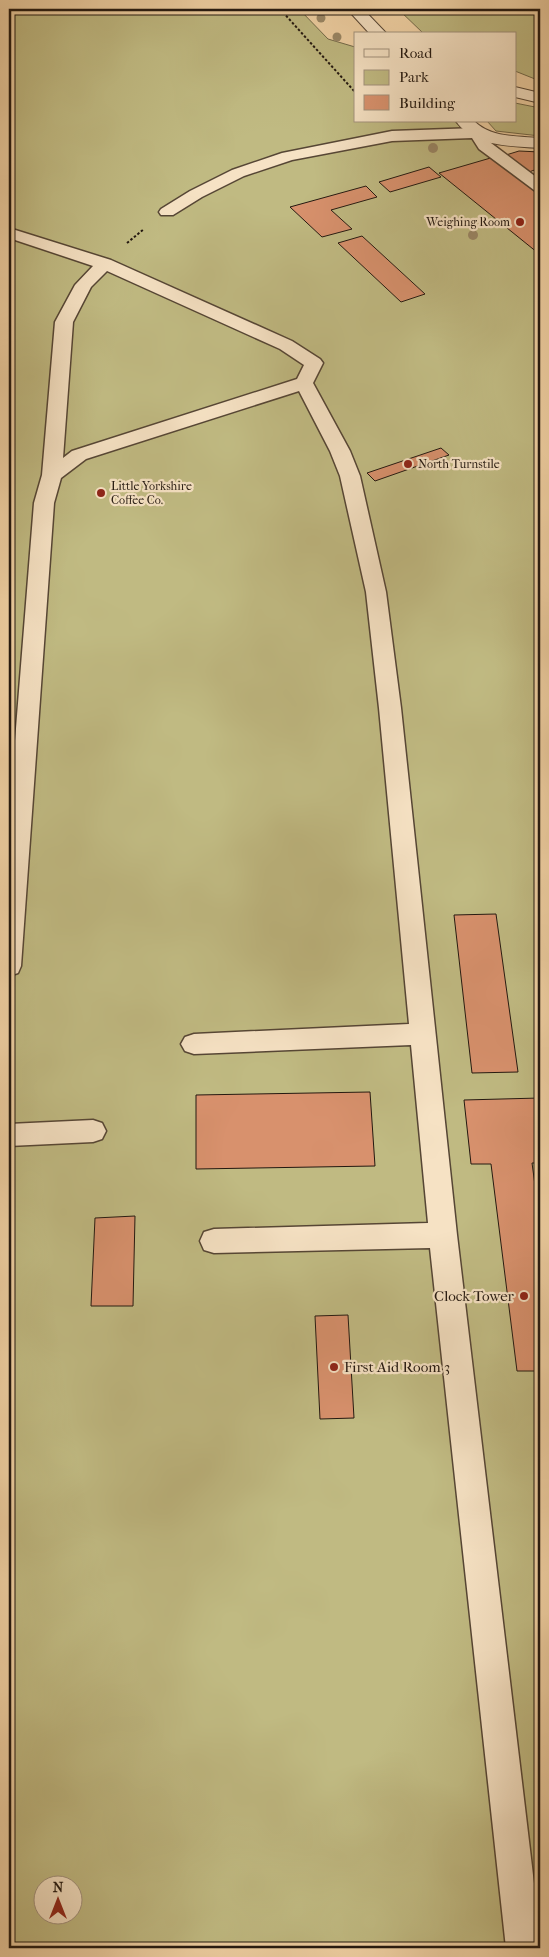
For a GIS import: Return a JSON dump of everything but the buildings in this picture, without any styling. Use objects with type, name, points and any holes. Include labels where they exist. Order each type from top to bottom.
[{"type":"street","points":[[355,9],[377,32]]},
{"type":"street","points":[[516,92],[540,98]]},
{"type":"street","points":[[470,127],[503,140],[540,143]]},
{"type":"lane","points":[[167,212],[196,194],[238,173],[288,156],[392,136],[470,127],[485,146],[540,187]]},
{"type":"lane","points":[[9,233],[105,264],[286,345],[314,363],[304,384],[79,455],[52,474]]},
{"type":"lane","points":[[9,966],[44,503],[52,474],[64,322],[84,285],[105,264]]},
{"type":"lane","points":[[304,384],[340,451],[350,476],[376,592],[390,708],[443,1235],[524,1948]]},
{"type":"lane","points":[[194,1044],[423,1034]]},
{"type":"lane","points":[[9,1135],[92,1131]]},
{"type":"lane","points":[[214,1241],[443,1235]]},
{"type":"path","points":[[280,9],[354,91]]},
{"type":"path","points":[[105,264],[133,238],[167,212]]},
{"type":"green space","points":[[9,9],[299,9],[328,39],[354,47],[354,122],[455,122],[494,157],[540,193],[540,1948],[9,1948]]},
{"type":"green space","points":[[398,9],[540,9],[540,81],[516,71],[516,32],[422,32]]},
{"type":"green space","points":[[516,103],[540,108],[540,136],[496,131],[488,122],[516,122]]},
{"type":"place","name":"Weighing Room","points":[[520,222]]},
{"type":"place","name":"North Turnstile","points":[[408,464]]},
{"type":"place","name":"Little Yorkshire Coffee Co.","points":[[101,493]]},
{"type":"place","name":"Clock Tower","points":[[524,1296]]},
{"type":"place","name":"First Aid Room 3","points":[[334,1367]]}]
